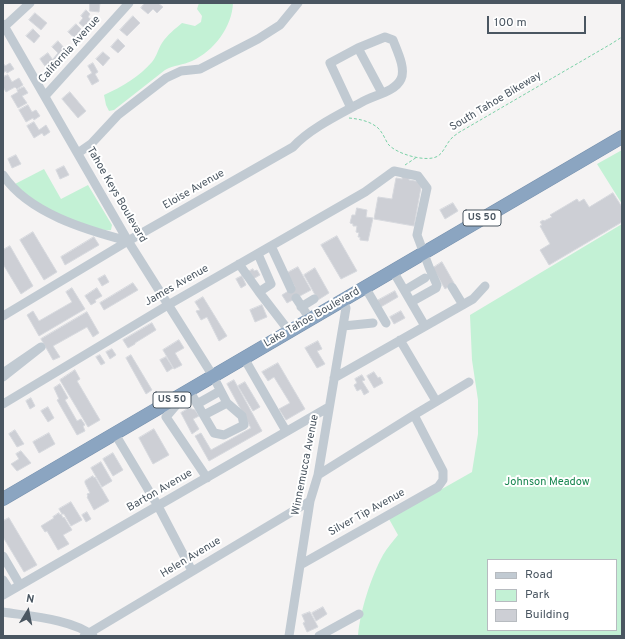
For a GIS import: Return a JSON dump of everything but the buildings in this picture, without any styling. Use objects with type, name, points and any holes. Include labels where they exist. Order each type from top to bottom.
[{"type":"highway","name":"Lake Tahoe Boulevard","points":[[3,499],[622,137]]},
{"type":"street","points":[[4,26],[30,3]]},
{"type":"street","name":"California Avenue","points":[[45,96],[129,3]]},
{"type":"street","points":[[78,154],[91,144],[118,115],[166,78],[181,71],[200,69],[258,38],[280,25],[298,3]]},
{"type":"street","name":"Tahoe Keys Boulevard","points":[[4,26],[128,241],[213,376],[227,403],[242,416],[244,425],[224,435],[214,433],[204,415]]},
{"type":"street","name":"Eloise Avenue","points":[[3,316],[128,241],[293,147],[301,138],[332,119],[364,101],[396,86],[402,78],[402,70],[393,40],[385,37],[358,48]]},
{"type":"street","points":[[351,108],[330,63],[358,48],[382,93]]},
{"type":"street","points":[[394,171],[418,176],[427,188],[417,235],[437,285],[436,288],[411,302]]},
{"type":"street","name":"James Avenue","points":[[3,404],[168,305],[365,192],[394,171]]},
{"type":"street","points":[[3,175],[16,191],[31,203],[45,211],[87,229],[128,241]]},
{"type":"street","points":[[271,246],[291,289]]},
{"type":"street","points":[[258,254],[271,284],[259,292]]},
{"type":"street","points":[[239,264],[289,332]]},
{"type":"street","points":[[393,271],[425,326]]},
{"type":"street","points":[[404,290],[425,278]]},
{"type":"street","points":[[334,378],[473,299],[485,286]]},
{"type":"street","points":[[365,287],[386,323]]},
{"type":"street","points":[[452,287],[463,305]]},
{"type":"street","points":[[296,298],[310,319]]},
{"type":"street","points":[[301,307],[314,299]]},
{"type":"street","name":"Winnemucca Avenue","points":[[289,636],[310,501],[318,475],[346,308],[342,301]]},
{"type":"street","points":[[343,326],[373,323]]},
{"type":"street","points":[[400,340],[436,401]]},
{"type":"street","points":[[3,373],[41,347],[3,377]]},
{"type":"street","points":[[244,358],[286,431]]},
{"type":"street","points":[[318,475],[469,382]]},
{"type":"street","points":[[207,478],[166,417],[189,390],[204,415],[227,403]]},
{"type":"street","points":[[197,404],[220,391]]},
{"type":"street","name":"Barton Avenue","points":[[6,593],[329,407]]},
{"type":"street","name":"Silver Tip Avenue","points":[[300,565],[438,488],[443,480],[443,471],[414,415]]},
{"type":"street","points":[[115,434],[158,506],[192,571]]},
{"type":"street","name":"Helen Avenue","points":[[89,635],[192,571],[310,501]]},
{"type":"street","points":[[3,556],[20,585]]},
{"type":"street","points":[[3,580],[6,593]]},
{"type":"street","points":[[3,612],[62,622],[83,629],[89,635]]},
{"type":"street","points":[[319,636],[359,614]]},
{"type":"path","name":"South Tahoe Bikeway","points":[[332,119],[346,118],[364,121],[378,129],[388,144],[393,149],[401,153],[418,157],[437,157],[451,138],[458,133],[622,37]]},
{"type":"path","points":[[394,171],[418,157]]},
{"type":"green space","points":[[199,3],[233,3],[229,21],[214,45],[200,57],[165,70],[114,110],[109,111],[104,95],[130,81],[142,72],[154,60],[164,40],[182,23],[195,26],[201,22],[202,16],[197,9]]},
{"type":"green space","points":[[622,150],[622,204],[597,164]]},
{"type":"green space","points":[[44,169],[61,199],[88,185],[112,225],[111,230],[89,226],[52,211],[13,185]]},
{"type":"green space","name":"Johnson Meadow","points":[[622,224],[622,636],[358,636],[364,605],[374,573],[385,552],[398,535],[389,519],[472,472],[478,434],[478,400],[472,360],[470,315]]}]
